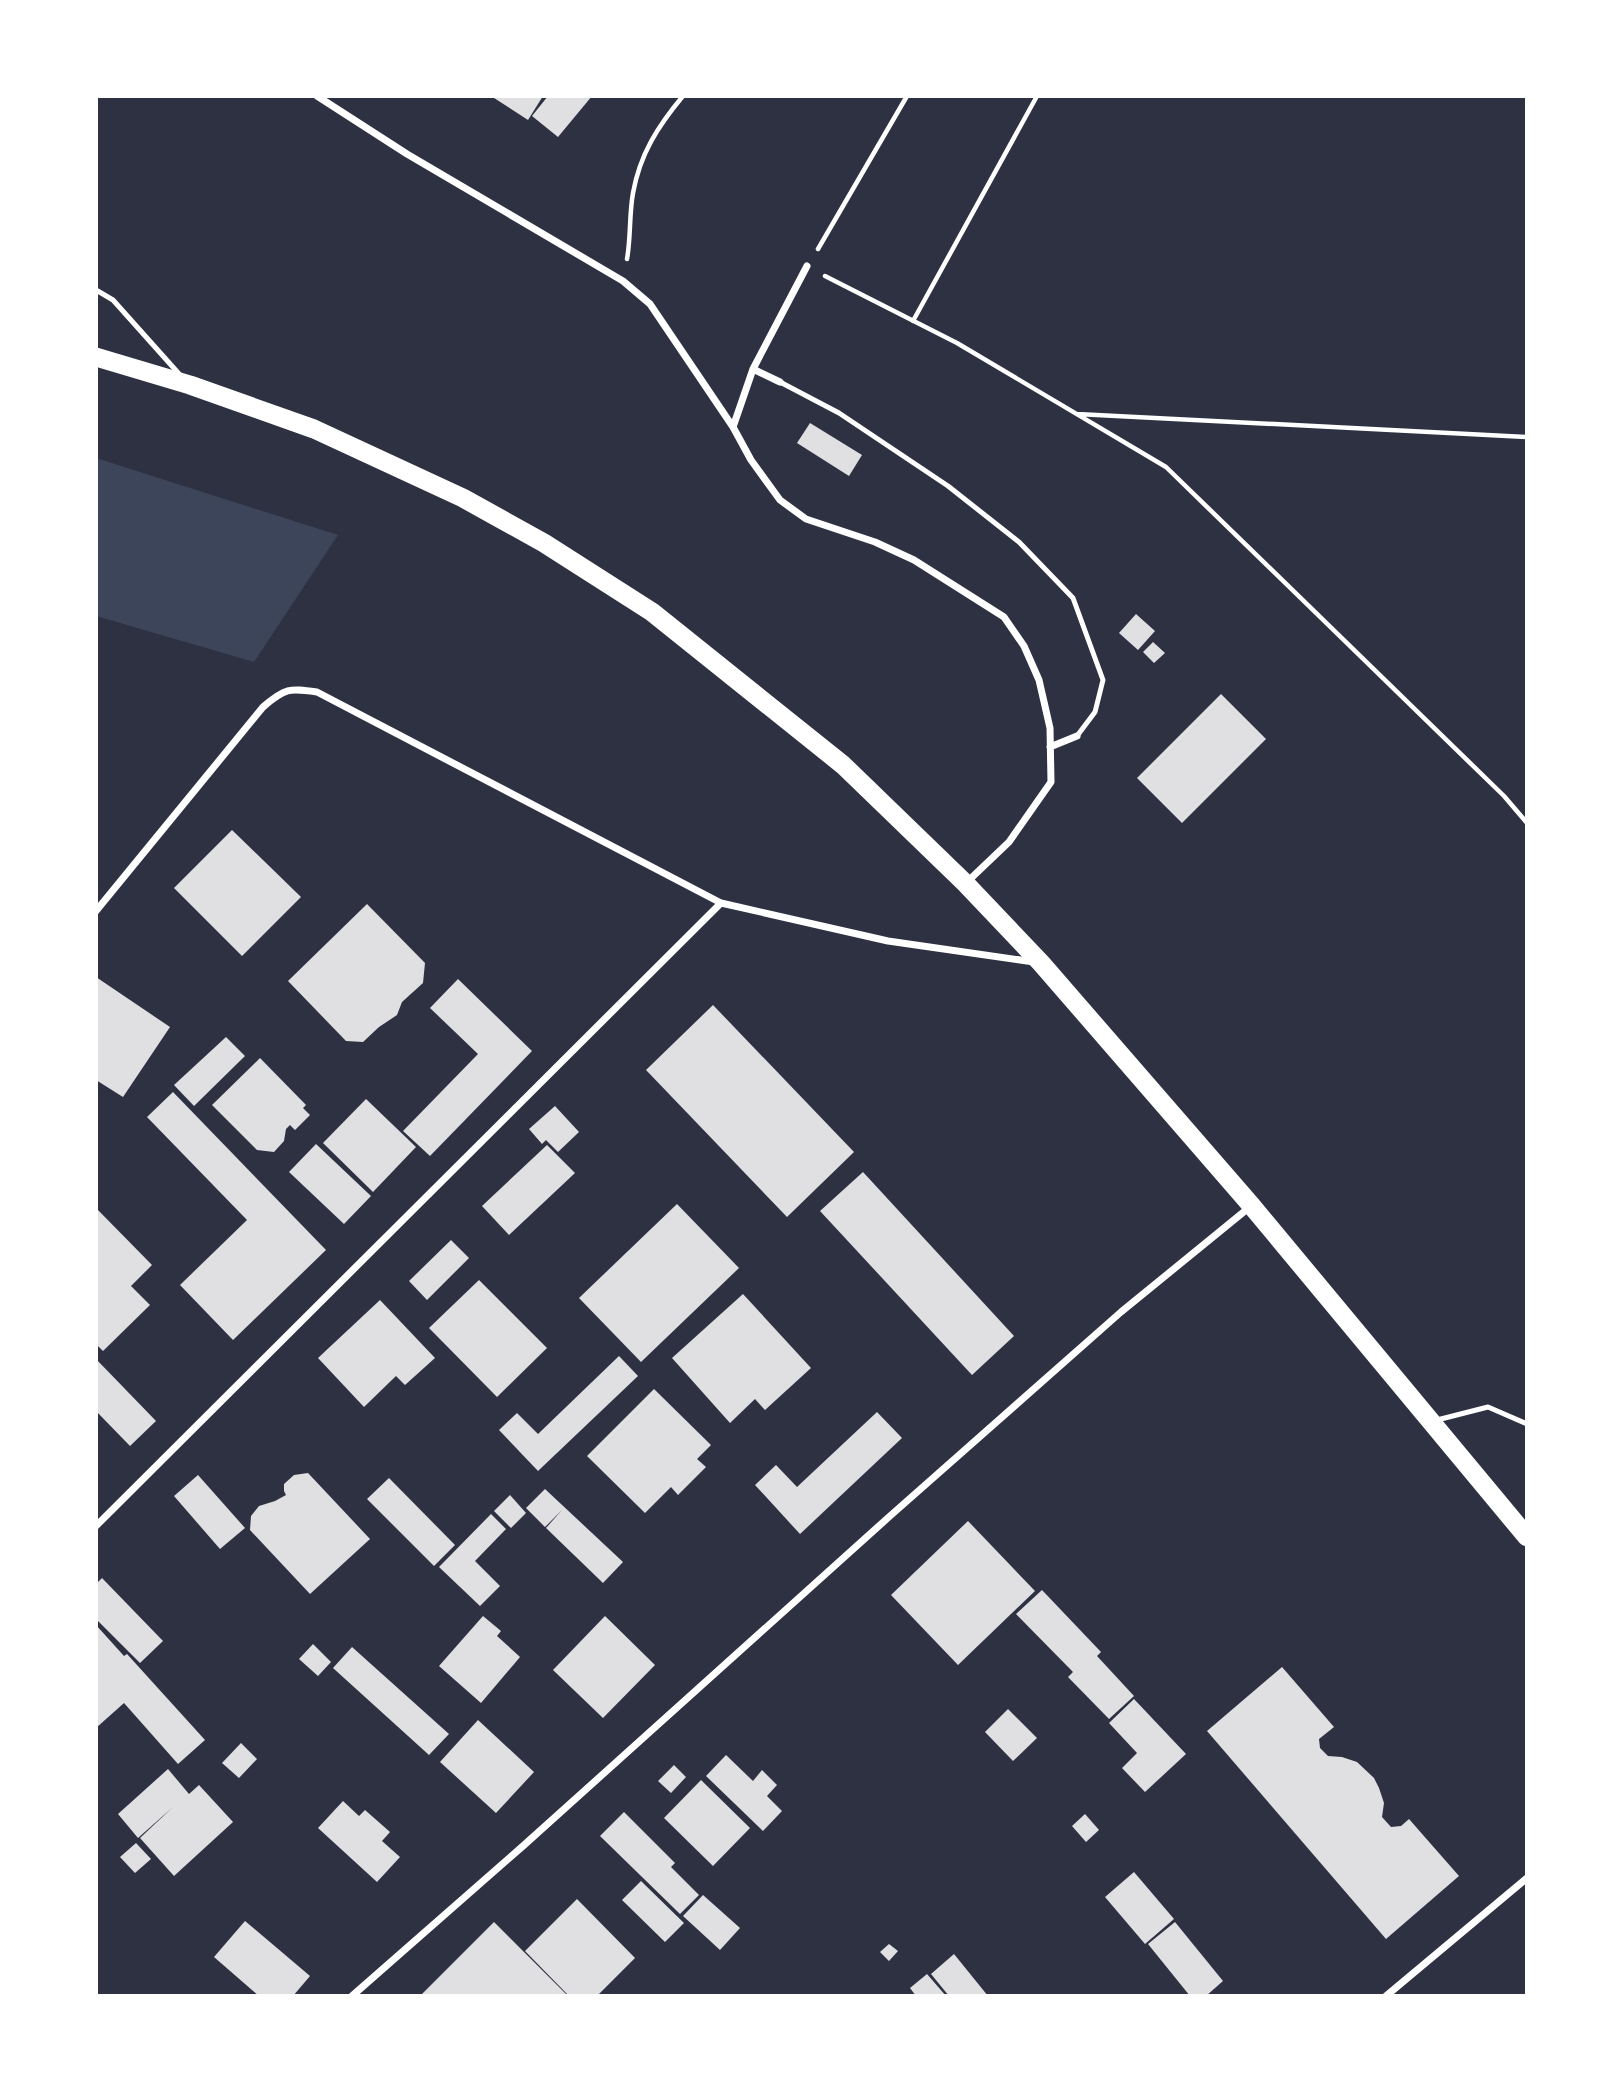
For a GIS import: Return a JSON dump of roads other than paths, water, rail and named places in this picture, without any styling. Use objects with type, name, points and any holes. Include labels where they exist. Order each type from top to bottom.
[{"type":"highway","points":[[96,356],[190,385],[314,429],[463,498],[544,543],[652,612],[843,765],[965,883],[1041,963],[1251,1205],[1527,1537]]},
{"type":"street","points":[[317,96],[407,154],[623,281],[650,304],[780,500],[806,519],[875,542],[914,560],[1004,617],[1024,646],[1039,680],[1050,728],[1051,782],[1009,842],[965,883]]},
{"type":"street","points":[[733,427],[753,369],[807,266]]},
{"type":"street","points":[[753,369],[780,382]]},
{"type":"street","points":[[96,911],[263,707],[277,694],[293,689],[317,692],[721,903],[888,941],[1041,963]]},
{"type":"street","points":[[1050,747],[1077,736]]},
{"type":"street","points":[[96,1526],[721,903]]},
{"type":"street","points":[[352,1996],[1101,1330],[1251,1205]]},
{"type":"street","points":[[1386,1996],[1527,1878]]},
{"type":"lane","points":[[96,290],[113,300],[190,385]]},
{"type":"lane","points":[[780,382],[839,413],[948,486],[1018,542],[1073,598],[1103,680],[1095,712],[1077,736]]},
{"type":"lane","points":[[1431,1421],[1488,1408],[1527,1424]]}]
